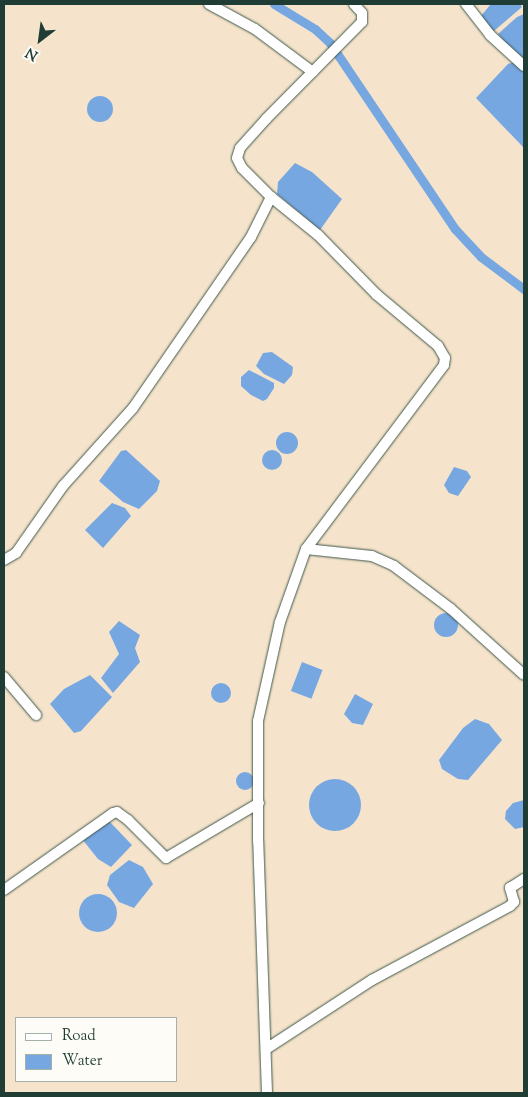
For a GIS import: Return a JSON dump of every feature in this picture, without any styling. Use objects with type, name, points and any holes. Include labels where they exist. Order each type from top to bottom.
[{"type":"street","points":[[209,4],[255,29],[316,70]]},
{"type":"street","points":[[267,1093],[258,721],[280,622],[306,549],[444,365],[445,358],[438,346],[377,295],[318,235],[271,197],[242,168],[238,153],[266,119],[358,28],[364,18],[354,4]]},
{"type":"street","points":[[466,4],[490,35],[524,66]]},
{"type":"street","points":[[4,560],[16,553],[63,486],[134,408],[251,237],[271,197]]},
{"type":"street","points":[[306,549],[372,556],[404,572],[524,675]]},
{"type":"street","points":[[4,677],[36,716]]},
{"type":"street","points":[[4,890],[113,813],[117,812],[128,820],[166,858],[259,803]]},
{"type":"street","points":[[266,1049],[372,980],[510,906],[514,902],[510,888],[524,880]]},
{"type":"water","points":[[491,4],[520,4],[522,7],[494,31],[480,17]]},
{"type":"water","points":[[524,14],[524,64],[498,34],[517,17]]},
{"type":"water","points":[[514,62],[524,68],[524,148],[476,98],[508,64]]},
{"type":"water","points":[[100,96],[109,100],[113,109],[109,118],[100,122],[91,118],[87,109],[91,100]]},
{"type":"water","points":[[295,163],[312,172],[342,199],[320,230],[277,194],[278,182]]},
{"type":"water","points":[[272,352],[293,367],[292,375],[284,384],[264,374],[256,366],[263,353]]},
{"type":"water","points":[[249,370],[274,383],[274,388],[267,399],[263,401],[251,395],[241,386],[241,377]]},
{"type":"water","points":[[287,432],[295,435],[298,443],[295,451],[287,454],[279,451],[276,443],[279,435]]},
{"type":"water","points":[[126,450],[160,481],[157,491],[139,509],[123,502],[99,481],[121,451]]},
{"type":"water","points":[[268,450],[276,450],[282,456],[282,464],[276,470],[268,470],[262,464],[262,456]]},
{"type":"water","points":[[454,467],[467,471],[471,477],[458,496],[449,493],[444,485]]},
{"type":"water","points":[[112,503],[125,508],[131,516],[103,548],[85,530]]},
{"type":"water","points":[[446,613],[455,616],[458,625],[455,634],[446,637],[437,634],[434,625],[437,616]]},
{"type":"water","points":[[119,621],[140,635],[135,648],[140,662],[113,693],[101,678],[119,654],[109,632]]},
{"type":"water","points":[[302,662],[323,670],[311,699],[291,691]]},
{"type":"water","points":[[90,675],[112,697],[81,731],[74,733],[50,704],[64,689]]},
{"type":"water","points":[[221,683],[228,686],[231,693],[228,700],[221,703],[214,700],[211,693],[214,686]]},
{"type":"water","points":[[355,694],[373,704],[363,725],[352,723],[344,714]]},
{"type":"water","points":[[475,719],[489,724],[502,740],[468,780],[458,779],[442,769],[439,760],[463,728]]},
{"type":"water","points":[[241,772],[249,772],[254,777],[252,788],[241,790],[236,785],[236,777]]},
{"type":"water","points":[[330,779],[340,779],[354,786],[361,800],[361,810],[354,824],[340,831],[330,831],[320,827],[313,820],[309,810],[309,800],[313,790],[320,783]]},
{"type":"water","points":[[524,800],[524,827],[515,829],[505,819],[506,811],[513,803]]},
{"type":"water","points":[[109,821],[132,845],[111,867],[98,859],[82,839]]},
{"type":"water","points":[[129,860],[143,867],[153,884],[134,908],[119,902],[107,885],[110,875]]},
{"type":"water","points":[[98,894],[112,899],[117,913],[112,927],[98,932],[84,927],[79,913],[84,899]]},
{"type":"waterway","points":[[274,4],[315,29],[330,43],[455,229],[481,257],[524,289]]}]
